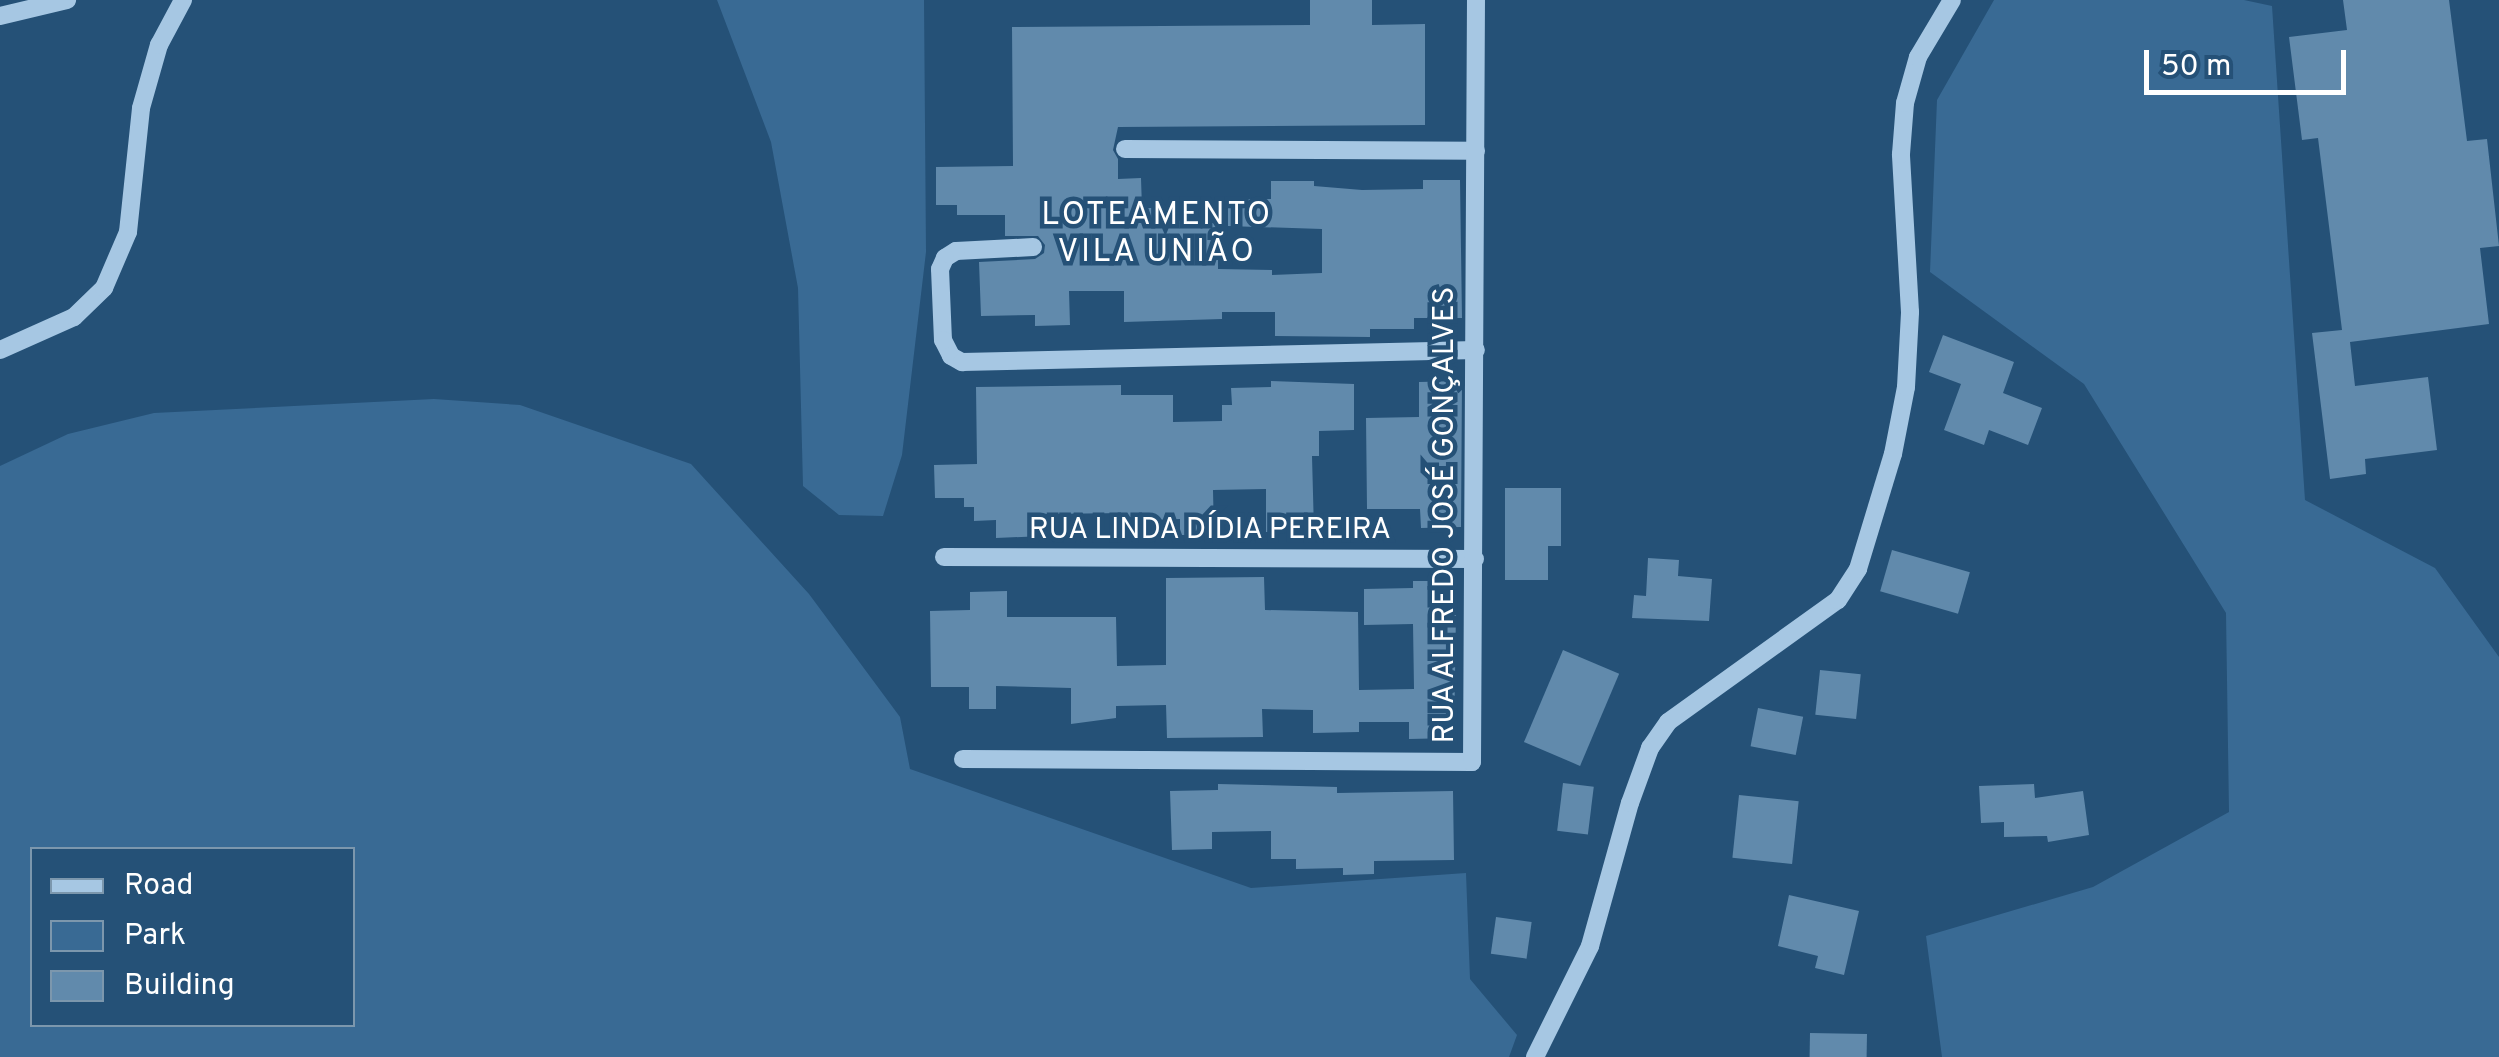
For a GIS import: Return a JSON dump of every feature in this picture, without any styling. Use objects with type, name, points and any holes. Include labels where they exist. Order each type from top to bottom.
[{"type":"street","points":[[0,16],[67,0]]},
{"type":"street","points":[[0,350],[74,316],[104,288],[128,232],[140,108],[159,45],[183,0]]},
{"type":"street","name":"RUA ALFREDO JOSÉ GONÇALVES","points":[[963,759],[1472,762],[1476,0]]},
{"type":"street","points":[[1535,1057],[1590,946],[1630,803],[1659,735],[1668,722],[1828,608],[1858,569],[1893,454],[1906,387],[1910,312],[1901,154],[1905,103],[1918,57],[1952,0]]},
{"type":"street","points":[[1126,148],[1476,150]]},
{"type":"street","points":[[1033,247],[956,250],[945,258],[940,269],[943,340],[951,356],[962,362],[1476,350]]},
{"type":"street","name":"RUA LINDA DÍDIA PEREIRA","points":[[944,557],[1475,560]]},
{"type":"green space","points":[[717,0],[924,0],[926,252],[902,455],[883,516],[839,515],[803,486],[798,288],[771,142]]},
{"type":"green space","points":[[1994,0],[2244,0],[2272,6],[2305,500],[2435,568],[2499,657],[2499,1057],[1942,1057],[1926,936],[2093,887],[2229,812],[2226,613],[2084,384],[1930,272],[1937,100]]},
{"type":"green space","points":[[434,399],[520,405],[691,464],[809,594],[900,717],[910,769],[1251,888],[1466,873],[1470,979],[1517,1035],[1509,1057],[0,1057],[0,466],[68,434],[154,413]]},
{"type":"building","points":[[1310,0],[1372,0],[1372,25],[1425,24],[1425,125],[1118,127],[1113,150],[1118,159],[1118,179],[1141,178],[1142,208],[1166,208],[1166,221],[1218,220],[1218,269],[1272,270],[1272,275],[1322,273],[1322,229],[1228,226],[1228,199],[1271,199],[1271,181],[1314,181],[1314,186],[1362,190],[1423,189],[1423,180],[1460,180],[1462,318],[1414,318],[1414,329],[1370,329],[1370,337],[1275,336],[1275,312],[1222,312],[1222,319],[1124,322],[1124,291],[1069,291],[1070,325],[1035,326],[1035,315],[981,316],[979,262],[1035,259],[1044,253],[1045,245],[1038,236],[1005,236],[1005,215],[957,215],[957,205],[936,205],[936,167],[1013,166],[1012,27],[1310,25]]},
{"type":"building","points":[[2343,0],[2449,0],[2467,141],[2487,139],[2499,246],[2480,248],[2489,324],[2350,342],[2355,386],[2428,377],[2437,450],[2365,459],[2366,474],[2330,479],[2312,333],[2342,330],[2318,138],[2302,140],[2289,37],[2347,30]]},
{"type":"building","points":[[1943,335],[2014,362],[2003,393],[2042,408],[2028,445],[1989,430],[1984,445],[1944,430],[1961,384],[1929,372]]},
{"type":"building","points":[[1271,381],[1354,384],[1354,430],[1319,431],[1319,456],[1312,456],[1314,531],[1266,532],[1266,489],[1213,490],[1214,535],[1180,535],[1180,519],[1128,521],[1127,513],[1043,514],[1043,536],[996,538],[996,520],[974,521],[974,507],[964,507],[964,498],[935,498],[934,465],[977,464],[976,387],[1121,385],[1121,395],[1173,395],[1173,422],[1222,421],[1222,405],[1232,405],[1231,388],[1271,387]]},
{"type":"building","points":[[1462,381],[1461,527],[1421,528],[1420,509],[1367,509],[1366,418],[1419,417],[1419,382]]},
{"type":"building","points":[[1505,488],[1561,488],[1561,546],[1548,546],[1548,580],[1505,580]]},
{"type":"building","points":[[1892,550],[1970,572],[1958,614],[1880,591]]},
{"type":"building","points":[[1648,558],[1679,560],[1678,576],[1712,579],[1709,621],[1632,618],[1634,595],[1646,596]]},
{"type":"building","points":[[1264,577],[1265,610],[1358,612],[1359,690],[1414,689],[1413,624],[1364,625],[1364,589],[1413,588],[1413,581],[1437,581],[1438,613],[1456,613],[1454,738],[1409,739],[1409,722],[1359,722],[1359,732],[1313,733],[1313,710],[1262,709],[1263,737],[1167,738],[1166,705],[1116,706],[1116,718],[1071,724],[1071,688],[996,686],[996,709],[969,709],[969,687],[931,687],[930,611],[970,610],[970,592],[1007,591],[1007,617],[1116,617],[1117,666],[1166,665],[1166,578]]},
{"type":"building","points":[[1563,650],[1619,674],[1580,766],[1524,742]]},
{"type":"building","points":[[1820,670],[1861,674],[1856,719],[1815,715]]},
{"type":"building","points":[[1758,708],[1803,717],[1796,755],[1751,746]]},
{"type":"building","points":[[1563,783],[1594,787],[1588,834],[1557,831]]},
{"type":"building","points":[[1218,784],[1337,787],[1337,793],[1453,791],[1454,860],[1374,861],[1374,874],[1343,875],[1343,868],[1296,869],[1296,859],[1271,859],[1271,831],[1212,832],[1212,849],[1172,850],[1170,791],[1218,790]]},
{"type":"building","points":[[2034,784],[2035,798],[2083,791],[2089,835],[2048,842],[2047,836],[2004,837],[2004,822],[1981,823],[1979,786]]},
{"type":"building","points":[[1739,795],[1799,801],[1792,864],[1732,858]]},
{"type":"building","points":[[1789,895],[1859,911],[1844,975],[1815,968],[1818,956],[1778,946]]},
{"type":"building","points":[[1496,917],[1532,922],[1527,959],[1491,954]]},
{"type":"building","points":[[1810,1033],[1867,1034],[1867,1057],[1810,1057]]},
{"type":"district","name":"LOTEAMENTO VILA UNIÃO","points":[[1157,236]]}]
